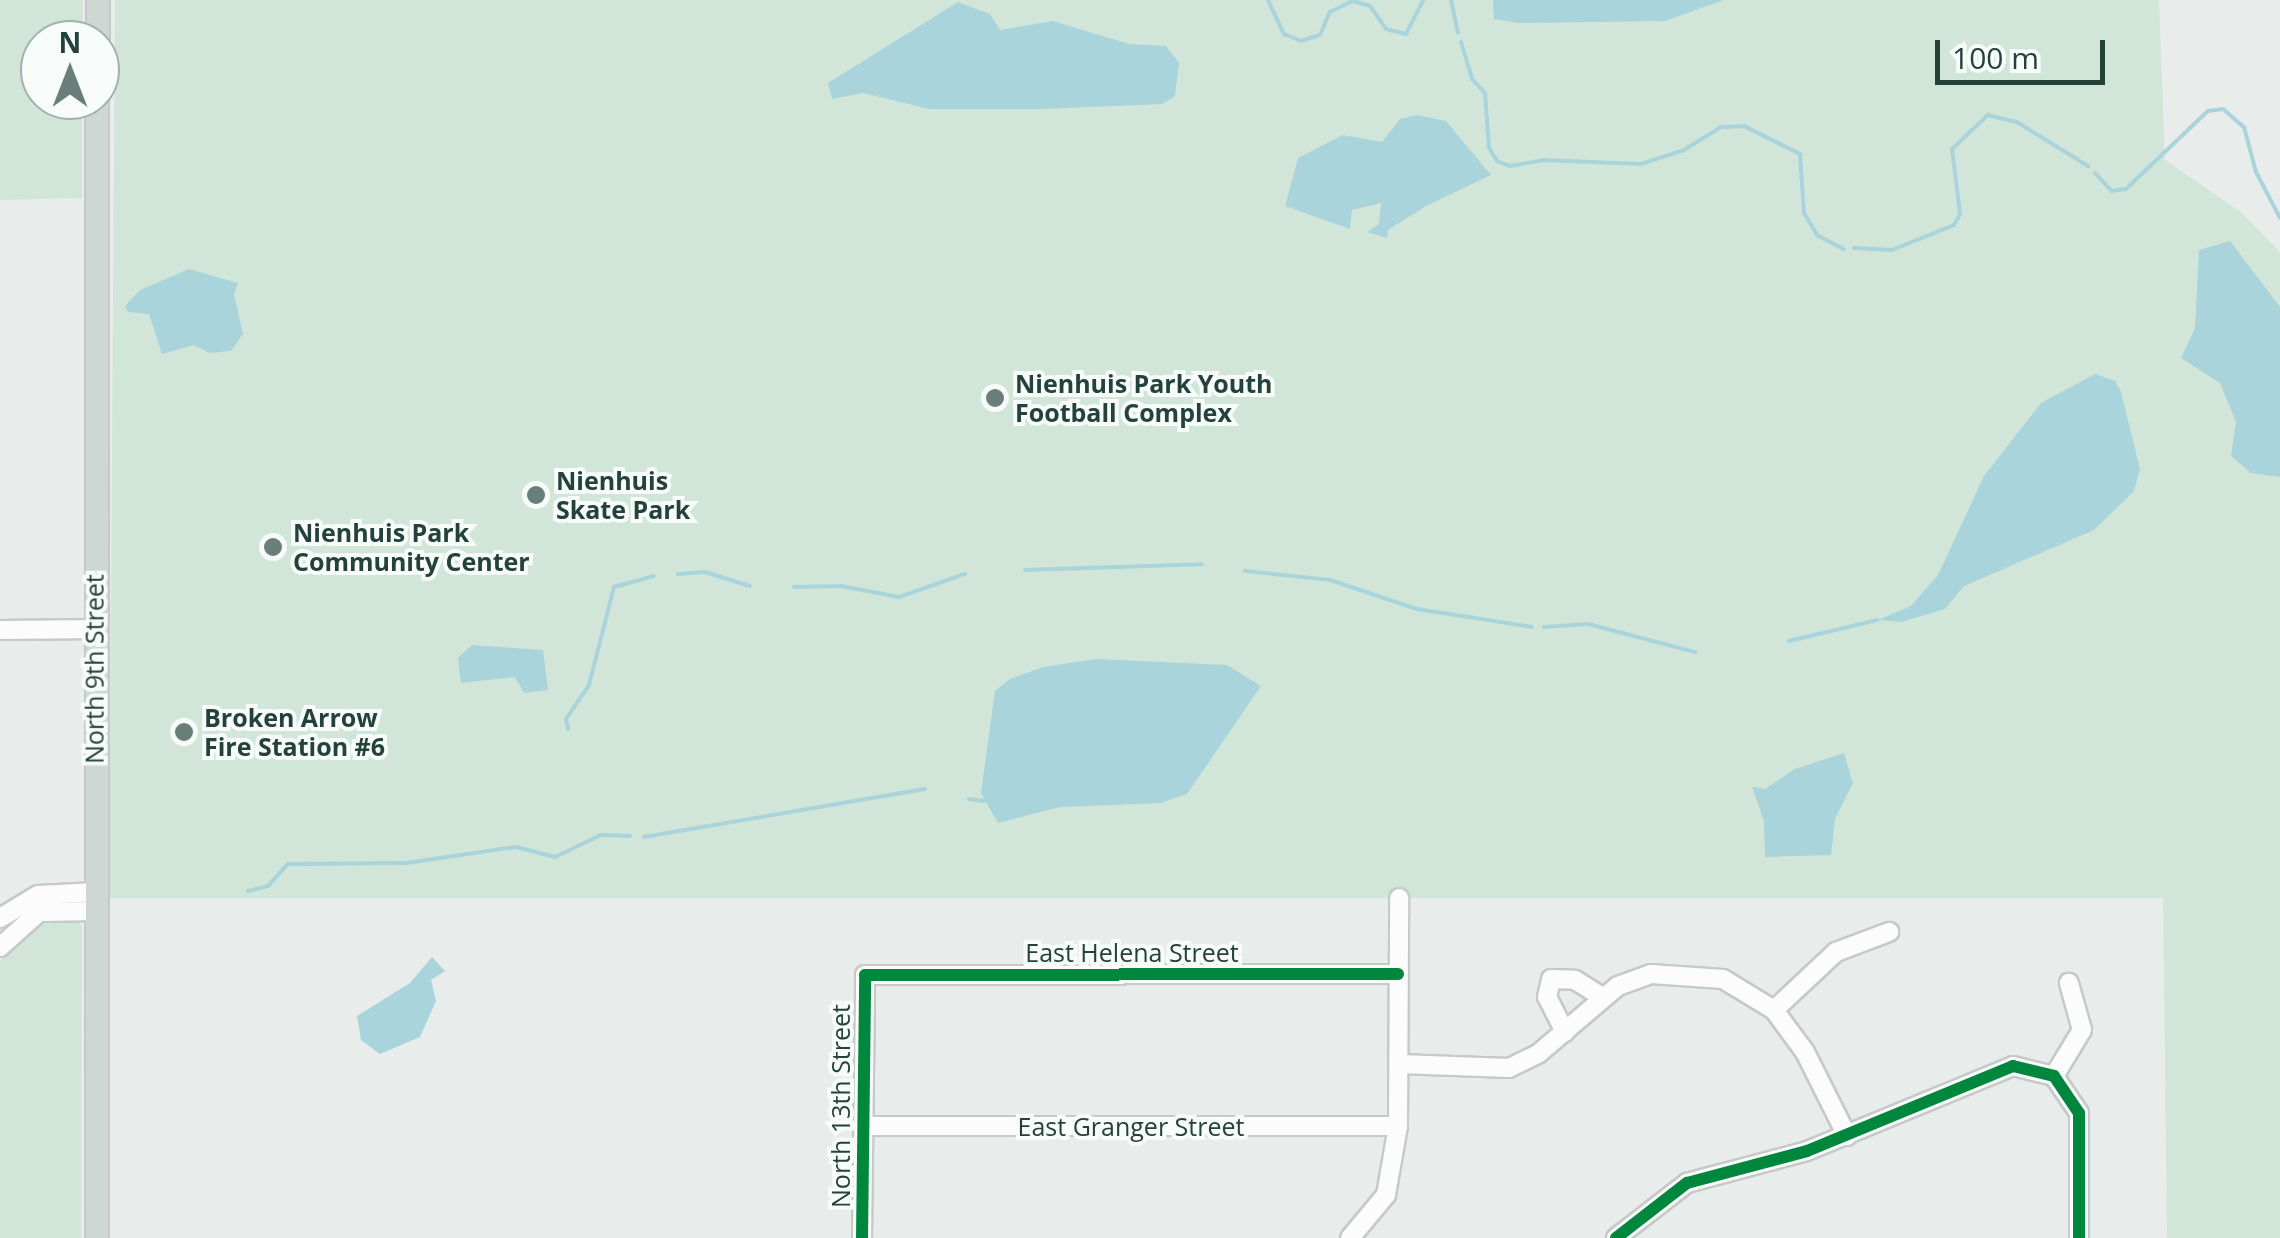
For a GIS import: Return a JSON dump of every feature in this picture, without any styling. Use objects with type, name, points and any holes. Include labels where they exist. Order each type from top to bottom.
[{"type":"main road","name":"North 9th Street","points":[[97,1238],[98,901],[92,628],[98,120]]},
{"type":"street","points":[[0,630],[92,628]]},
{"type":"street","points":[[0,918],[38,895],[98,901]]},
{"type":"street","points":[[1350,1238],[1386,1195],[1398,1126],[1399,898]]},
{"type":"street","points":[[0,947],[40,912],[98,901]]},
{"type":"street","points":[[1774,1010],[1836,952],[1890,932]]},
{"type":"street","name":"East Helena Street","points":[[865,975],[1398,974]]},
{"type":"street","points":[[1398,1064],[1509,1068],[1565,1032],[1602,997],[1652,974],[1722,979],[1774,1010],[1805,1052],[1847,1136]]},
{"type":"street","name":"North 13th Street","points":[[862,1238],[865,975]]},
{"type":"street","points":[[1565,1032],[1547,997],[1551,979],[1575,980],[1602,997]]},
{"type":"street","points":[[2054,1076],[2082,1030],[2069,983]]},
{"type":"street","points":[[1616,1238],[1687,1183],[1847,1136],[1987,1071],[2033,1066],[2054,1076],[2079,1113],[2079,1238]]},
{"type":"street","name":"East Granger Street","points":[[863,1126],[1398,1126]]},
{"type":"green space","points":[[0,0],[83,0],[82,20],[20,20],[20,120],[82,120],[82,198],[0,200]]},
{"type":"green space","points":[[115,0],[2159,0],[2165,160],[2241,212],[2280,252],[2280,1238],[2167,1238],[2163,898],[109,898],[114,120],[120,120],[120,20],[115,20]]},
{"type":"green space","points":[[49,918],[77,919],[82,927],[81,1238],[0,1238],[0,961],[15,941]]},
{"type":"water","points":[[1493,0],[1724,0],[1665,21],[1518,23],[1494,19]]},
{"type":"water","points":[[958,2],[990,14],[1000,30],[1053,21],[1129,44],[1166,46],[1179,63],[1175,96],[1162,104],[1042,109],[929,109],[863,93],[832,99],[828,83]]},
{"type":"water","points":[[1417,115],[1446,121],[1491,175],[1426,206],[1388,230],[1387,238],[1367,232],[1379,224],[1381,203],[1352,210],[1350,229],[1285,206],[1298,158],[1343,135],[1382,142],[1400,119]]},
{"type":"water","points":[[2230,241],[2280,307],[2280,477],[2251,473],[2231,456],[2236,422],[2220,383],[2181,358],[2195,328],[2199,250]]},
{"type":"water","points":[[189,269],[238,283],[234,294],[243,334],[231,351],[209,353],[194,345],[162,354],[149,314],[128,312],[125,306],[140,290]]},
{"type":"water","points":[[2095,374],[2115,381],[2121,392],[2140,469],[2134,491],[2094,530],[1964,586],[1945,609],[1901,622],[1878,620],[1911,606],[1938,575],[1984,476],[2041,403]]},
{"type":"water","points":[[472,645],[543,650],[548,690],[524,693],[515,677],[461,683],[458,658]]},
{"type":"water","points":[[1096,659],[1227,665],[1261,686],[1187,794],[1161,803],[1060,807],[998,823],[981,793],[995,691],[1010,679],[1043,667]]},
{"type":"water","points":[[1844,753],[1853,783],[1835,819],[1831,855],[1765,857],[1764,821],[1752,787],[1765,789],[1795,769]]},
{"type":"water","points":[[432,957],[445,971],[431,980],[436,1001],[420,1037],[380,1054],[361,1040],[357,1016],[410,983]]},
{"type":"waterway","points":[[1268,0],[1284,34],[1301,41],[1320,35],[1330,12],[1353,1],[1370,6],[1386,29],[1406,34],[1423,0]]},
{"type":"waterway","points":[[1451,0],[1458,32]]},
{"type":"waterway","points":[[1461,42],[1472,79],[1485,93],[1489,148],[1497,161],[1510,166],[1543,160],[1641,164],[1684,150],[1721,127],[1744,126],[1800,154],[1804,213],[1817,235],[1843,249]]},
{"type":"waterway","points":[[2095,173],[2112,191],[2126,189],[2208,111],[2223,109],[2244,127],[2256,172],[2280,218]]},
{"type":"waterway","points":[[1854,248],[1892,250],[1954,225],[1960,214],[1952,149],[1988,115],[2017,122],[2088,166]]},
{"type":"waterway","points":[[1025,570],[1202,564]]},
{"type":"waterway","points":[[1245,571],[1330,580],[1417,609],[1532,627]]},
{"type":"waterway","points":[[678,574],[705,572],[750,586]]},
{"type":"waterway","points":[[794,587],[841,586],[899,597],[965,574]]},
{"type":"waterway","points":[[568,729],[566,719],[589,685],[614,587],[654,576]]},
{"type":"waterway","points":[[1789,641],[1878,620]]},
{"type":"waterway","points":[[1544,627],[1588,624],[1695,652]]},
{"type":"waterway","points":[[644,837],[925,789]]},
{"type":"waterway","points":[[969,799],[984,801]]},
{"type":"waterway","points":[[248,891],[268,886],[288,864],[406,863],[516,847],[555,857],[601,835],[630,836]]},
{"type":"cycle path","points":[[862,1238],[865,975],[1398,974]]},
{"type":"cycle path","points":[[1616,1238],[1687,1183],[1807,1151],[2013,1066],[2054,1076],[2079,1113],[2079,1238]]},
{"type":"place","name":"Nienhuis Park Youth Football Complex","points":[[995,398]]},
{"type":"place","name":"Nienhuis Skate Park","points":[[536,495]]},
{"type":"place","name":"Nienhuis Park Community Center","points":[[273,547]]},
{"type":"place","name":"Broken Arrow Fire Station #6","points":[[184,732]]}]
